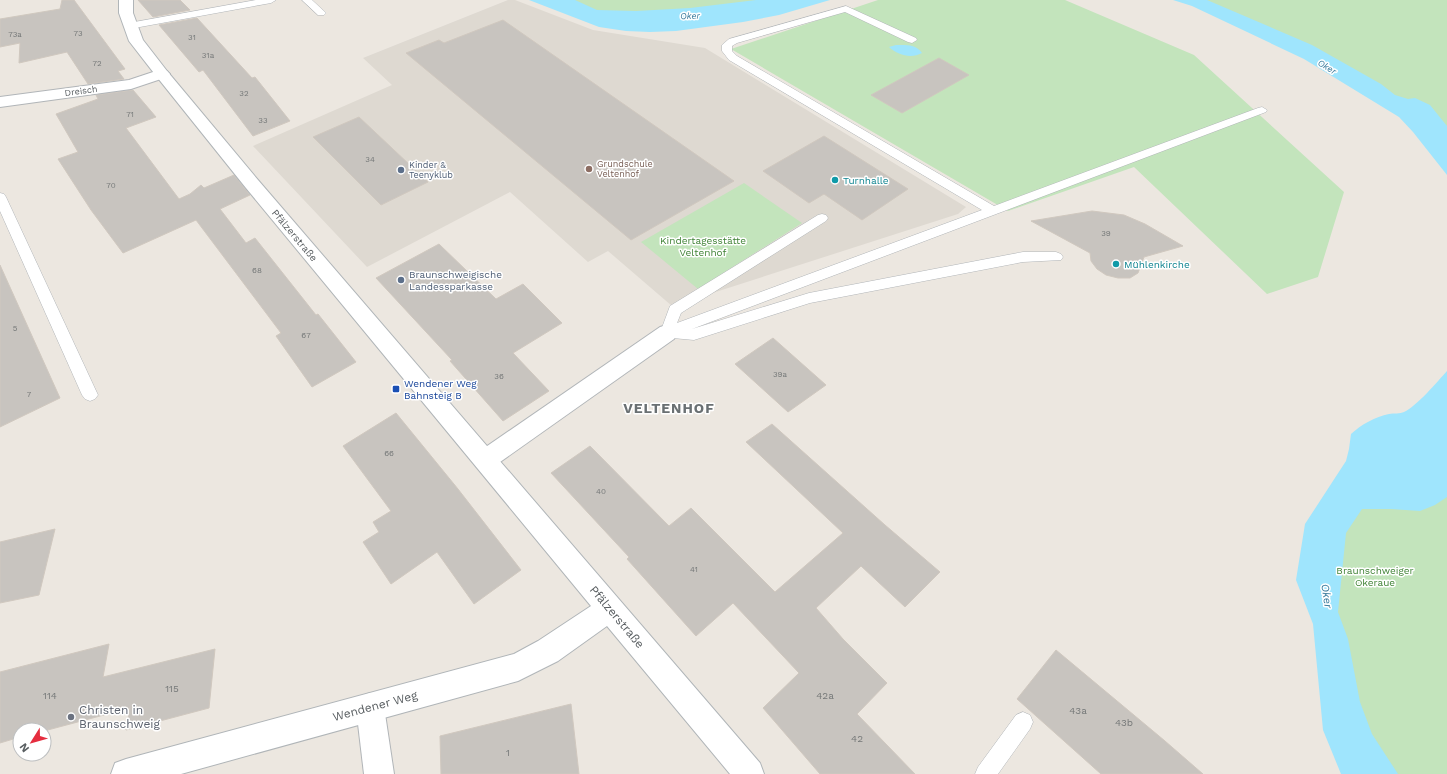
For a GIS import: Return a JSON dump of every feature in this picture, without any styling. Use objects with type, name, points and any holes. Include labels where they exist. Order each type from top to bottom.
[{"type":"street","name":"Pfälzerstraße","points":[[126,0],[126,13],[129,26],[136,41],[162,74],[252,184],[749,774]]},
{"type":"street","name":"Dreisch","points":[[0,102],[131,84],[162,74]]},
{"type":"street","points":[[485,460],[667,333]]},
{"type":"street","name":"Wendener Weg","points":[[126,774],[518,667],[548,652],[610,608]]},
{"type":"street","points":[[370,708],[379,774]]},
{"type":"lane","points":[[129,26],[271,0]]},
{"type":"lane","points":[[307,0],[321,13]]},
{"type":"lane","points":[[912,40],[846,9],[734,41],[727,45],[727,51],[732,58],[993,211]]},
{"type":"lane","points":[[667,333],[1262,110]]},
{"type":"lane","points":[[0,197],[90,395]]},
{"type":"lane","points":[[667,333],[675,310],[822,218]]},
{"type":"lane","points":[[667,333],[694,335],[809,298],[931,274],[1023,257],[1056,257]]},
{"type":"lane","points":[[985,774],[1022,722]]},
{"type":"shaded area","name":"Grundschule Veltenhof","points":[[508,0],[515,0],[593,30],[705,48],[966,207],[958,214],[672,306],[608,251],[588,262],[510,192],[367,267],[253,146],[392,85],[363,58]]},
{"type":"green space","points":[[561,0],[825,0],[781,12],[594,14]]},
{"type":"green space","points":[[878,0],[1065,0],[1194,55],[1344,192],[1318,277],[1267,294],[1134,167],[1008,211],[731,49]]},
{"type":"green space","points":[[1182,0],[1447,0],[1447,167],[1411,119],[1288,46]]},
{"type":"green space","name":"Kindertagesstätte Veltenhof","points":[[744,183],[802,223],[698,289],[641,242]]},
{"type":"green space","name":"Braunschweiger Okeraue","points":[[1447,382],[1447,774],[1359,774],[1336,733],[1336,489]]},
{"type":"water","name":"Oker","points":[[529,0],[575,0],[597,10],[636,11],[690,8],[756,0],[830,0],[779,15],[743,22],[676,31],[650,32],[626,31],[599,27]]},
{"type":"water","name":"Oker","points":[[1173,0],[1207,0],[1312,45],[1381,84],[1395,95],[1408,99],[1415,98],[1430,105],[1447,126],[1447,175],[1413,132],[1399,117],[1304,59],[1192,6]]},
{"type":"water","points":[[896,45],[907,45],[914,47],[922,53],[913,56],[900,54],[889,47]]},
{"type":"water","name":"Oker","points":[[1447,371],[1447,497],[1435,505],[1420,511],[1362,509],[1346,533],[1338,612],[1348,639],[1360,702],[1372,734],[1398,774],[1341,774],[1323,730],[1313,624],[1296,580],[1305,524],[1346,461],[1351,434],[1364,424],[1374,419],[1384,415],[1402,413],[1409,409],[1427,393]]},
{"type":"building","points":[[62,0],[74,0],[125,69],[118,71],[124,79],[88,84],[67,52],[19,63],[20,43],[0,47],[0,19],[60,9]]},
{"type":"building","points":[[138,0],[180,0],[190,10],[153,17]]},
{"type":"building","points":[[197,18],[252,78],[255,77],[290,121],[253,136],[203,70],[199,72],[159,25]]},
{"type":"building","points":[[503,20],[734,181],[631,240],[406,53],[439,40],[444,43]]},
{"type":"building","points":[[939,58],[969,75],[902,113],[871,95]]},
{"type":"building","points":[[133,90],[156,117],[126,128],[179,199],[190,194],[201,185],[204,188],[234,175],[250,195],[220,209],[246,243],[255,238],[316,315],[318,314],[356,362],[312,387],[276,336],[281,333],[196,220],[123,253],[91,210],[58,159],[78,152],[56,114],[98,99],[96,95]]},
{"type":"building","points":[[359,117],[428,182],[381,205],[313,137]]},
{"type":"building","name":"Turnhalle","points":[[824,136],[908,189],[862,220],[824,194],[809,203],[763,171]]},
{"type":"building","points":[[1092,211],[1124,215],[1145,224],[1183,246],[1144,257],[1138,273],[1130,278],[1118,278],[1106,275],[1097,269],[1091,261],[1090,253],[1031,221]]},
{"type":"building","points":[[439,244],[496,299],[523,284],[562,323],[513,353],[549,391],[503,421],[450,361],[452,360],[376,278]]},
{"type":"building","points":[[0,265],[60,398],[0,427]]},
{"type":"building","points":[[773,338],[826,385],[788,412],[735,364]]},
{"type":"building","points":[[396,413],[521,570],[474,604],[437,552],[391,584],[363,542],[379,532],[373,522],[391,511],[343,446]]},
{"type":"building","points":[[772,424],[940,572],[905,607],[861,566],[816,608],[843,639],[887,683],[857,714],[915,774],[820,774],[763,708],[799,673],[733,603],[696,636],[627,559],[629,557],[551,473],[590,446],[669,526],[691,508],[775,592],[843,533],[746,442]]},
{"type":"building","points":[[55,529],[39,595],[0,603],[0,542]]},
{"type":"building","points":[[109,644],[103,677],[215,649],[209,708],[126,730],[130,708],[52,729],[52,722],[12,722],[12,739],[0,743],[0,672]]},
{"type":"building","points":[[1056,650],[1203,774],[1101,774],[1017,699]]},
{"type":"building","points":[[571,704],[579,774],[441,774],[440,736]]},
{"type":"place","name":"Grundschule Veltenhof","points":[[589,169]]},
{"type":"place","name":"Kinder & Teenyklub","points":[[401,170]]},
{"type":"place","name":"Turnhalle","points":[[835,180]]},
{"type":"place","name":"Mühlenkirche","points":[[1116,264]]},
{"type":"place","name":"Braunschweigische Landessparkasse","points":[[401,280]]},
{"type":"place","name":"Wendener Weg Bahnsteig B","points":[[396,389]]},
{"type":"place","name":"Christen in Braunschweig","points":[[71,717]]},
{"type":"district","name":"VELTENHOF","points":[[669,408]]}]
